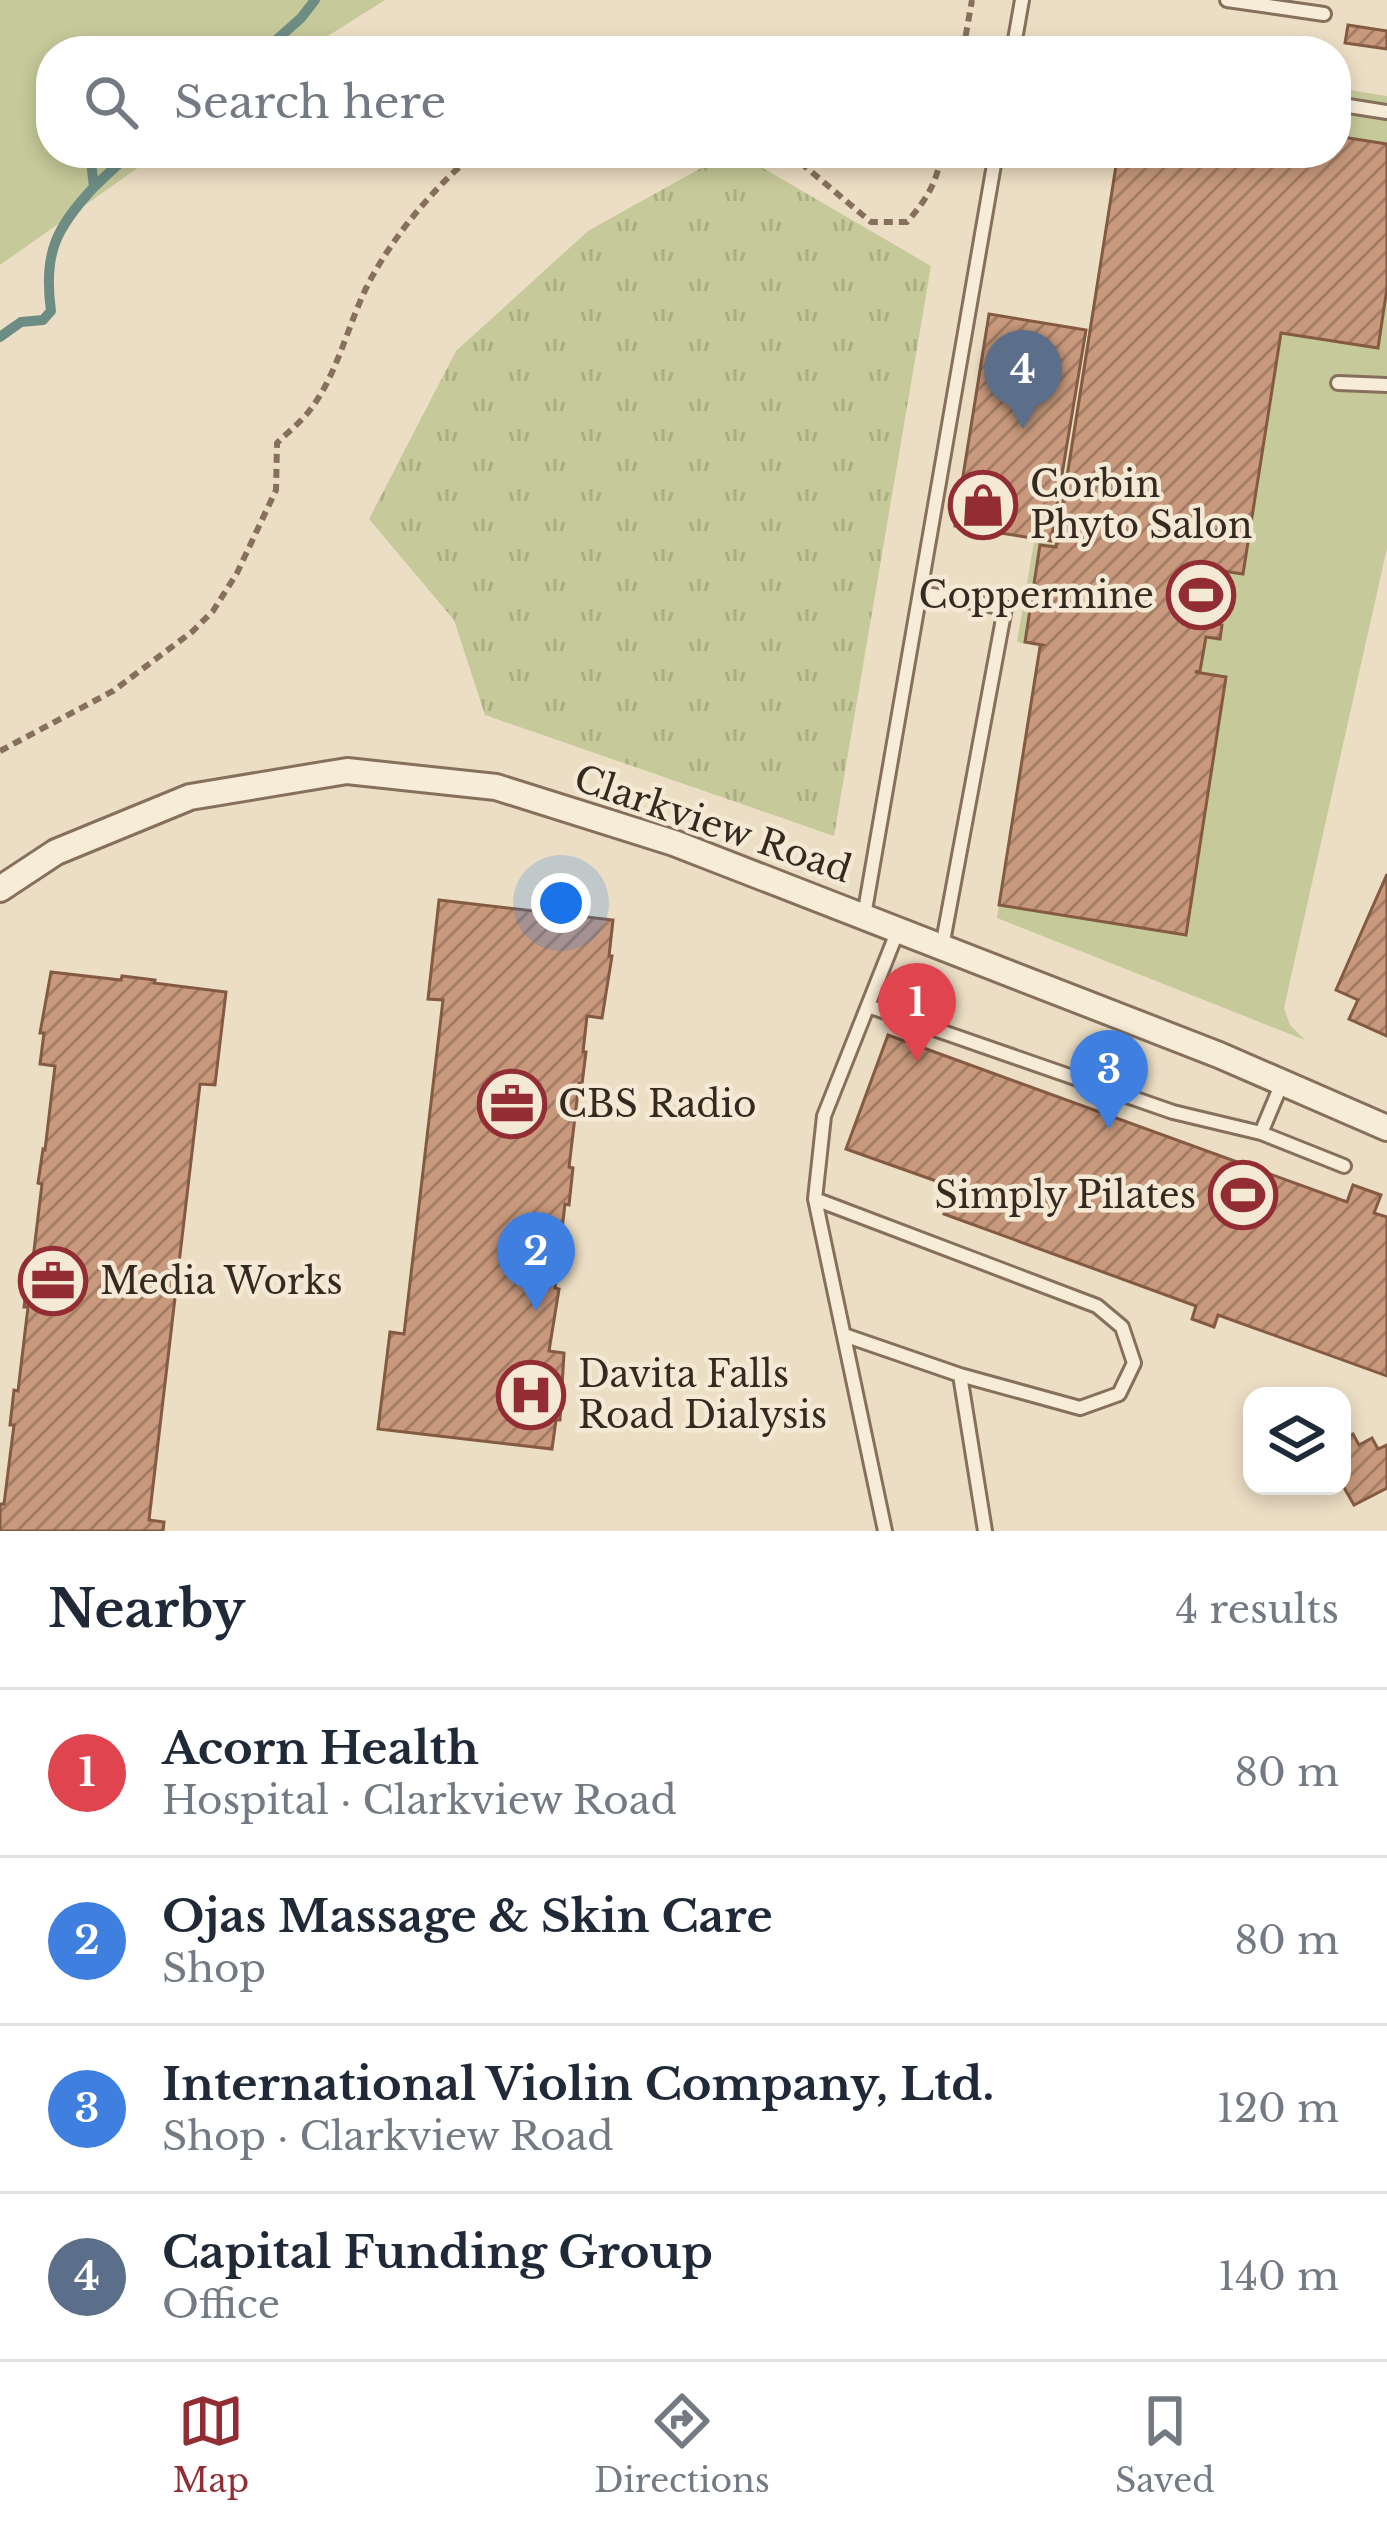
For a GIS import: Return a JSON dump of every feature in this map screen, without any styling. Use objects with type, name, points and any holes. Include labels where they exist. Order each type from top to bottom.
[{"type":"street","name":"Clarkview Road","points":[[0,889],[56,852],[190,797],[347,771],[496,788],[674,843],[1387,1127]]},
{"type":"lane","points":[[1016,36],[1022,0]]},
{"type":"lane","points":[[1227,0],[1324,14]]},
{"type":"lane","points":[[1351,106],[1387,112]]},
{"type":"lane","points":[[865,916],[993,168]]},
{"type":"lane","points":[[1339,383],[1387,385]]},
{"type":"lane","points":[[921,592],[1005,608],[941,948]]},
{"type":"lane","points":[[885,1531],[815,1199],[824,1116],[898,930]]},
{"type":"lane","points":[[868,1006],[1172,1112],[1261,1133],[1344,1166]]},
{"type":"lane","points":[[1261,1133],[1282,1082]]},
{"type":"lane","points":[[815,1199],[1097,1306],[1122,1327],[1134,1363],[1119,1394],[1080,1408],[960,1375],[844,1335]]},
{"type":"lane","points":[[960,1375],[985,1531]]},
{"type":"path","points":[[966,36],[972,0]]},
{"type":"path","points":[[0,751],[113,692],[193,632],[213,611],[237,573],[276,490],[278,443],[311,409],[352,317],[401,232],[457,168]]},
{"type":"path","points":[[807,168],[871,222],[907,222],[927,200],[940,168]]},
{"type":"green space","points":[[0,0],[385,0],[328,36],[36,36],[36,168],[138,168],[0,265]]},
{"type":"green space","name":"Coppermine","points":[[1351,90],[1387,96],[1387,548],[1284,1008],[1290,1025],[1305,1040],[997,918],[1040,647],[1017,642],[1034,542],[1054,544],[1115,168],[1351,168]]},
{"type":"green space","points":[[701,168],[763,168],[931,266],[834,836],[485,715],[454,620],[369,519],[456,351],[588,231]]},
{"type":"building","points":[[1348,25],[1387,31],[1387,49],[1351,44],[1351,36],[1346,36]]},
{"type":"building","name":"Coppermine","points":[[1351,138],[1387,144],[1387,288],[1378,348],[1281,333],[1243,574],[1216,570],[1208,623],[1222,625],[1220,639],[1206,637],[1200,671],[1195,672],[1226,677],[1186,935],[999,905],[1043,645],[1025,642],[1040,545],[1056,547],[1116,168],[1351,168]]},
{"type":"building","points":[[989,314],[1086,330],[1051,541],[955,526]]},
{"type":"building","points":[[1387,874],[1387,1036],[1349,1019],[1358,1000],[1336,990]]},
{"type":"building","points":[[439,900],[613,920],[602,1018],[587,1016],[569,1167],[573,1168],[569,1205],[565,1204],[555,1288],[559,1289],[549,1351],[564,1353],[560,1420],[556,1420],[552,1449],[378,1429],[390,1332],[404,1334],[443,1000],[428,999]]},
{"type":"building","points":[[51,972],[121,980],[122,976],[226,992],[215,1085],[200,1084],[149,1520],[164,1522],[163,1531],[0,1531],[55,1066],[40,1064],[44,1033],[40,1033]]},
{"type":"building","points":[[888,1035],[1347,1202],[1353,1185],[1381,1195],[1374,1213],[1387,1217],[1387,1376],[1218,1315],[1214,1327],[1192,1319],[1196,1306],[944,1214],[953,1187],[846,1149]]},
{"type":"building","points":[[1351,1435],[1359,1445],[1372,1438],[1378,1449],[1387,1445],[1387,1488],[1354,1505],[1348,1495]]},
{"type":"waterway","points":[[281,36],[315,0]]},
{"type":"waterway","points":[[0,337],[21,322],[43,320],[51,311],[51,257],[62,229],[94,187],[92,168]]},
{"type":"waterway","points":[[94,187],[114,168]]},
{"type":"place","name":"Capital Funding Group","points":[[1023,429]]},
{"type":"place","name":"Corbin Phyto Salon","points":[[983,505]]},
{"type":"place","name":"Coppermine","points":[[1201,595]]},
{"type":"place","name":"Acorn Health","points":[[917,1062]]},
{"type":"place","name":"CBS Radio","points":[[512,1104]]},
{"type":"place","name":"International Violin Company, Ltd.","points":[[1109,1129]]},
{"type":"place","name":"Simply Pilates","points":[[1243,1195]]},
{"type":"place","name":"Media Works","points":[[53,1281]]},
{"type":"place","name":"Ojas Massage & Skin Care","points":[[536,1311]]},
{"type":"place","name":"Davita Falls Road Dialysis","points":[[531,1395]]}]
